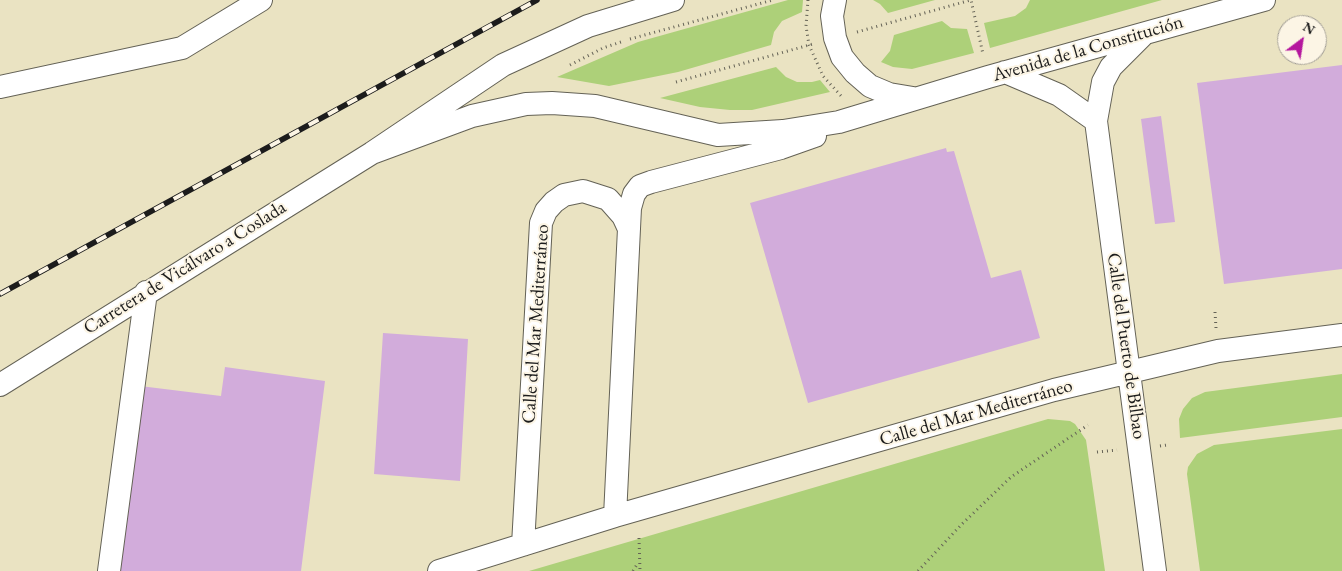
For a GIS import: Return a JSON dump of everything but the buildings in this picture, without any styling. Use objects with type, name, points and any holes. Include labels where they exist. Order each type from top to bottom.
[{"type":"street","points":[[0,88],[182,48],[261,0]]},
{"type":"street","points":[[372,153],[503,65],[588,26],[673,0]]},
{"type":"street","name":"Avenida de la Constitución","points":[[835,0],[832,16],[835,38],[842,57],[854,73],[870,86],[889,94],[913,98]]},
{"type":"street","name":"Avenida de la Constitución","points":[[372,153],[446,124],[504,107],[526,104],[552,103],[595,106],[718,135],[783,131],[839,122],[913,98],[999,63],[1145,33],[1264,0]]},
{"type":"street","name":"Calle del Puerto de Bilbao","points":[[1145,33],[1111,67],[1102,87],[1096,122],[1155,571]]},
{"type":"street","points":[[999,63],[1059,95],[1096,122]]},
{"type":"street","points":[[615,516],[632,198],[637,190],[646,183],[799,142],[823,132],[839,122]]},
{"type":"street","name":"Carretera de Vicálvaro a Coslada","points":[[0,385],[146,292],[372,153]]},
{"type":"street","name":"Calle del Mar Mediterráneo","points":[[522,545],[540,223],[546,211],[554,202],[564,195],[583,191],[608,199],[623,216],[629,229]]},
{"type":"street","points":[[109,571],[146,292]]},
{"type":"street","name":"Calle del Mar Mediterráneo","points":[[440,571],[615,516],[1129,370],[1218,350],[1342,335]]},
{"type":"path","points":[[570,65],[603,48],[773,0]]},
{"type":"path","points":[[808,0],[806,26],[809,45],[823,76],[842,96],[835,98]]},
{"type":"path","points":[[971,0],[983,56],[999,63]]},
{"type":"path","points":[[918,571],[962,524],[1011,477],[1088,425]]},
{"type":"path","points":[[639,538],[640,571]]},
{"type":"path","points":[[633,571],[639,562]]},
{"type":"green space","points":[[788,0],[803,0],[802,12],[782,21],[774,32],[771,45],[678,72],[609,86],[557,77],[638,42]]},
{"type":"green space","points":[[873,0],[935,0],[888,13],[880,4]]},
{"type":"green space","points":[[1030,0],[1162,0],[990,48],[984,23],[1015,16],[1026,8]]},
{"type":"green space","points":[[942,21],[951,28],[967,29],[974,53],[912,69],[893,67],[881,62],[890,51],[894,35]]},
{"type":"green space","points":[[776,67],[786,77],[797,82],[820,80],[830,92],[752,110],[700,107],[660,98]]},
{"type":"green space","points":[[1342,374],[1342,417],[1180,438],[1179,419],[1183,409],[1192,398],[1205,392]]},
{"type":"green space","points":[[1048,419],[1070,421],[1075,424],[1086,440],[1105,571],[529,571]]},
{"type":"green space","points":[[1342,429],[1342,571],[1200,571],[1187,474],[1188,467],[1197,454],[1214,445]]},
{"type":"railway","points":[[0,294],[537,0]]}]
